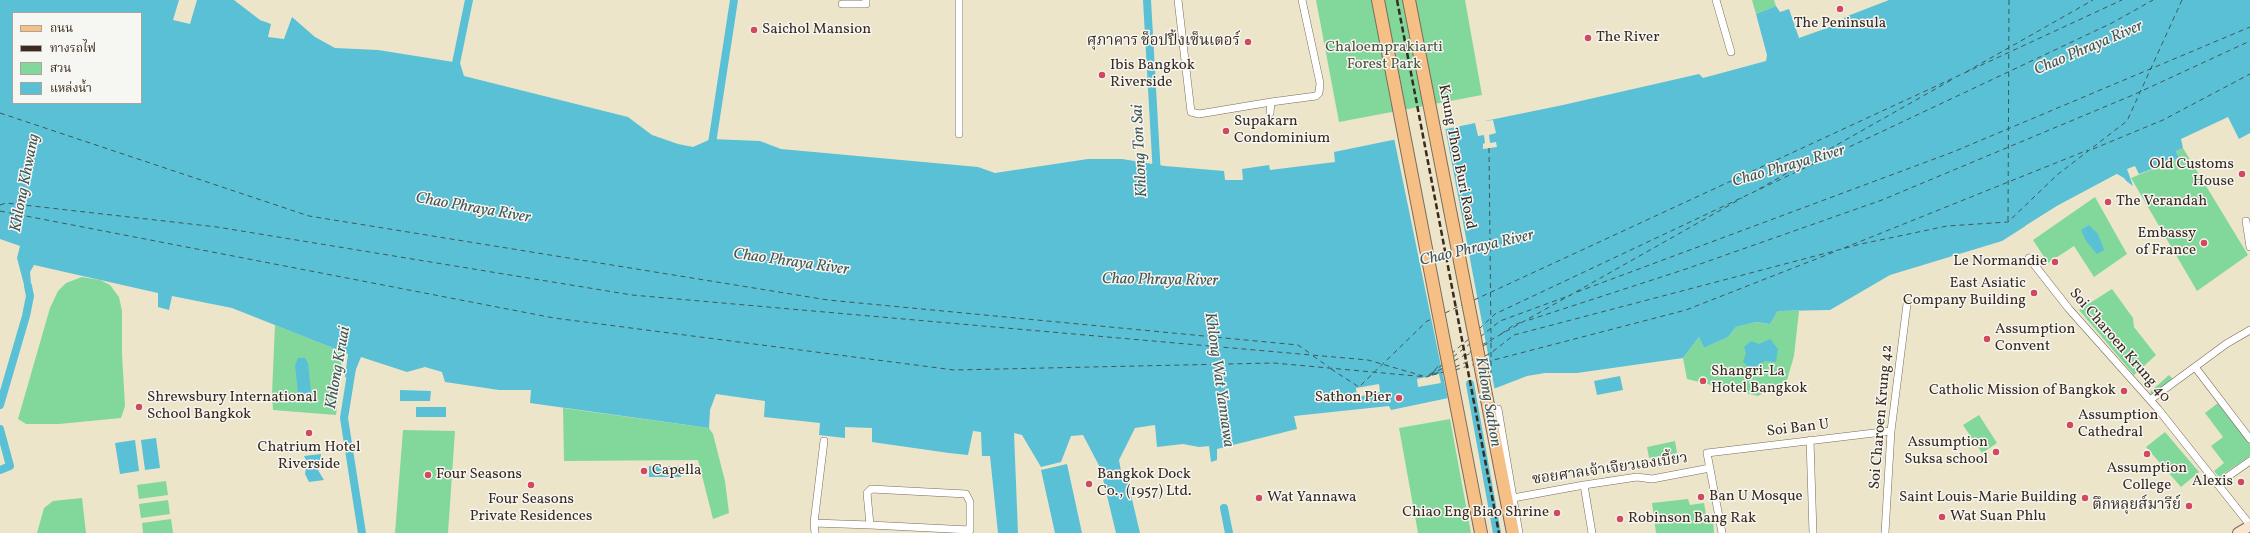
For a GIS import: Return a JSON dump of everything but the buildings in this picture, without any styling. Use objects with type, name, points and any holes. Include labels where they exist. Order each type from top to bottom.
[{"type":"main road","points":[[1378,0],[1481,533]]},
{"type":"main road","name":"Krung Thon Buri Road","points":[[1409,0],[1513,533]]},
{"type":"main road","points":[[2238,533],[2250,525]]},
{"type":"street","points":[[959,0],[959,134]]},
{"type":"street","points":[[1178,0],[1191,112],[1199,114],[1316,96],[1319,93],[1320,83],[1302,0]]},
{"type":"street","points":[[1716,0],[1730,52]]},
{"type":"street","points":[[842,4],[866,2]]},
{"type":"street","points":[[1270,113],[1271,102]]},
{"type":"street","points":[[2246,221],[2250,247]]},
{"type":"street","name":"Soi Charoen Krung 40","points":[[2029,258],[2069,310],[2150,400],[2250,525]]},
{"type":"street","name":"Soi Charoen Krung 42","points":[[1885,533],[1891,431],[1907,304]]},
{"type":"street","points":[[2150,400],[2195,367],[2250,330]]},
{"type":"street","points":[[2195,367],[2250,439]]},
{"type":"street","points":[[1498,409],[1519,533]]},
{"type":"street","name":"Soi Ban U","points":[[1710,468],[1707,453],[1891,431]]},
{"type":"street","points":[[1810,440],[1814,533]]},
{"type":"street","points":[[815,533],[814,523],[824,442]]},
{"type":"street","points":[[2218,484],[2250,461]]},
{"type":"street","points":[[1710,468],[1722,533]]},
{"type":"street","name":"ซอยศาลเจ้าเจียวเองเบี้ยว","points":[[1513,498],[1584,485],[1637,477],[1652,479],[1710,468]]},
{"type":"street","points":[[1584,485],[1592,533]]},
{"type":"street","points":[[814,523],[970,530],[970,502],[966,494],[871,489],[867,493],[870,525]]},
{"type":"green space","name":"Chaloemprakiarti Forest Park","points":[[1316,0],[1465,0],[1482,95],[1339,122]]},
{"type":"green space","points":[[1752,0],[1774,0],[1776,6],[1756,14]]},
{"type":"green space","name":"Embassy of France","points":[[2183,148],[2248,255],[2197,291],[2131,178],[2179,158],[2176,151]]},
{"type":"green space","points":[[2095,197],[2127,254],[2094,277],[2074,246],[2048,263],[2033,240]]},
{"type":"green space","points":[[82,277],[100,280],[110,285],[119,297],[122,311],[122,354],[125,406],[121,418],[59,424],[26,424],[18,419],[50,308],[58,291],[66,283]]},
{"type":"green space","points":[[2112,289],[2133,318],[2134,327],[2156,355],[2134,375],[2079,310]]},
{"type":"green space","points":[[1778,311],[1799,311],[1794,356],[1787,380],[1758,396],[1687,379],[1683,358],[1699,337],[1704,348],[1728,337],[1736,327],[1756,322],[1770,324]]},
{"type":"green space","points":[[275,325],[343,352],[336,415],[273,410],[272,394]]},
{"type":"green space","points":[[2169,375],[2173,379],[2152,395],[2150,392]]},
{"type":"green space","points":[[2218,403],[2250,444],[2250,456],[2219,477],[2214,471],[2224,463],[2211,446],[2223,437],[2205,413]]},
{"type":"green space","points":[[563,408],[709,428],[713,434],[725,481],[729,513],[713,519],[698,460],[564,461]]},
{"type":"green space","points":[[1979,415],[1997,443],[1982,453],[1963,425]]},
{"type":"green space","points":[[1450,419],[1471,533],[1418,533],[1399,428]]},
{"type":"green space","points":[[403,430],[455,431],[448,533],[395,533]]},
{"type":"green space","points":[[2165,432],[2199,472],[2181,487],[2146,447]]},
{"type":"green space","points":[[1675,441],[1677,453],[1649,458],[1647,447]]},
{"type":"green space","points":[[166,481],[168,495],[139,499],[137,485]]},
{"type":"green space","points":[[82,498],[86,533],[37,533],[44,508],[53,501]]},
{"type":"green space","points":[[1688,499],[1690,505],[1704,503],[1707,520],[1713,519],[1714,533],[1656,533],[1652,503]]},
{"type":"green space","points":[[168,500],[170,514],[141,518],[139,504]]},
{"type":"green space","points":[[171,519],[173,533],[143,533],[142,523]]},
{"type":"water","name":"Chao Phraya River","points":[[0,0],[179,0],[173,20],[190,24],[197,0],[234,0],[260,20],[271,24],[268,37],[284,39],[292,17],[315,37],[335,48],[378,50],[460,63],[464,76],[628,117],[652,135],[678,144],[693,147],[711,139],[760,141],[781,149],[978,167],[995,173],[1088,159],[1122,159],[1165,166],[1224,171],[1225,180],[1243,180],[1242,169],[1269,165],[1270,170],[1335,162],[1334,152],[1563,105],[1699,74],[1703,78],[1766,61],[1767,55],[1756,14],[1776,6],[1780,12],[1789,9],[1799,38],[1841,23],[1845,17],[1889,0],[2250,0],[2250,133],[2239,139],[2228,117],[2181,139],[2183,148],[2176,151],[2179,158],[2139,174],[2135,166],[2127,169],[2133,186],[2117,174],[2057,206],[2002,241],[1890,275],[1830,310],[1778,311],[1770,324],[1756,322],[1736,327],[1728,337],[1704,348],[1699,337],[1683,358],[1577,373],[1545,373],[1527,376],[1496,388],[1391,410],[1389,406],[1294,416],[1297,429],[1217,449],[1217,460],[1211,462],[1209,446],[1199,447],[1183,444],[1157,447],[1155,425],[1135,428],[1119,460],[1121,471],[1104,475],[1083,435],[1071,436],[1061,462],[1041,467],[1022,435],[1014,433],[1018,533],[998,533],[990,456],[982,456],[981,432],[973,431],[968,455],[872,442],[872,428],[845,427],[845,438],[819,435],[820,423],[764,417],[765,401],[716,394],[710,410],[709,428],[530,403],[531,390],[499,390],[445,382],[442,372],[425,367],[407,372],[361,357],[352,379],[345,377],[348,354],[232,308],[172,296],[169,310],[158,307],[158,293],[34,265],[30,272],[32,296],[27,296],[17,258],[20,246],[0,239]]},
{"type":"water","points":[[2089,225],[2098,234],[2104,250],[2097,254],[2086,241],[2081,230]]},
{"type":"water","points":[[1770,339],[1778,349],[1776,362],[1765,361],[1752,370],[1743,362],[1746,353],[1744,347],[1751,341],[1759,344]]},
{"type":"water","points":[[298,358],[305,358],[308,363],[312,401],[299,403],[295,365]]},
{"type":"water","points":[[1620,376],[1623,390],[1597,395],[1594,381]]},
{"type":"water","points":[[400,390],[431,391],[430,401],[400,401]]},
{"type":"water","points":[[416,407],[446,407],[446,417],[416,417]]},
{"type":"water","points":[[156,438],[160,468],[145,470],[141,440]]},
{"type":"water","points":[[135,440],[139,471],[120,474],[115,443]]},
{"type":"water","points":[[321,454],[318,470],[324,480],[309,482],[305,474],[307,462],[304,456]]},
{"type":"water","points":[[1067,464],[1082,533],[1055,533],[1041,470]]},
{"type":"water","points":[[649,466],[681,466],[681,477],[649,477]]},
{"type":"water","points":[[1126,474],[1140,533],[1116,533],[1103,479]]},
{"type":"pier","points":[[1484,119],[1485,121],[1493,120],[1496,133],[1489,135],[1490,143],[1496,142],[1497,147],[1483,149],[1483,144],[1485,143],[1484,135],[1478,136],[1475,123]]},
{"type":"pier","points":[[1445,127],[1495,391],[1448,400],[1394,138]]},
{"type":"pier","points":[[2117,174],[2124,178],[2128,184],[2117,176],[2058,208],[2026,228],[2025,226],[2057,206]]},
{"type":"pier","points":[[1439,374],[1441,383],[1418,387],[1417,379]]},
{"type":"pier","points":[[1379,384],[1380,392],[1357,397],[1356,388]]},
{"type":"waterway","points":[[454,73],[469,0]]},
{"type":"waterway","points":[[711,150],[734,0]]},
{"type":"waterway","name":"Khlong Ton Sai","points":[[1147,0],[1157,176]]},
{"type":"waterway","name":"Khlong Khwang","points":[[0,405],[26,316],[30,296],[28,286]]},
{"type":"waterway","name":"Khlong Kruai","points":[[352,368],[344,418],[362,533]]},
{"type":"waterway","name":"Khlong Sathon","points":[[1470,384],[1497,533]]},
{"type":"waterway","name":"Khlong Khwang","points":[[0,429],[10,466],[0,470]]},
{"type":"waterway","name":"Khlong Wat Yannawa","points":[[1224,508],[1229,533]]},
{"type":"ferry route","points":[[2008,221],[2009,0]]},
{"type":"ferry route","points":[[1966,72],[2093,0]]},
{"type":"ferry route","points":[[1474,300],[2122,0]]},
{"type":"ferry route","points":[[1479,329],[1495,314],[2112,23],[2153,0]]},
{"type":"ferry route","points":[[1485,356],[1514,335],[1861,244],[1947,226],[2008,222],[2057,175],[2127,121],[2182,0]]},
{"type":"ferry route","points":[[1577,292],[1953,152],[2250,27]]},
{"type":"ferry route","points":[[1529,320],[1686,269],[1882,200],[2133,95],[2250,41]]},
{"type":"ferry route","points":[[2093,149],[2163,120],[2250,74]]},
{"type":"ferry route","points":[[1759,189],[1953,79]]},
{"type":"ferry route","points":[[0,113],[309,216],[828,300],[1298,345],[1311,354]]},
{"type":"ferry route","points":[[1489,148],[1491,339]]},
{"type":"ferry route","points":[[1844,248],[2088,150]]},
{"type":"ferry route","points":[[1482,345],[1742,198]]},
{"type":"ferry route","points":[[0,205],[6,203],[217,227],[632,295],[1368,360],[1423,376]]},
{"type":"ferry route","points":[[0,211],[554,318],[954,370],[1274,363],[1427,377],[1444,370]]},
{"type":"ferry route","points":[[1486,362],[1686,310],[1834,252]]},
{"type":"ferry route","points":[[1480,337],[1500,321],[1571,295]]},
{"type":"ferry route","points":[[1445,313],[1462,305]]},
{"type":"ferry route","points":[[1331,369],[1359,387],[1427,321],[1435,318]]},
{"type":"ferry route","points":[[1501,334],[1514,325],[1522,322]]},
{"type":"ferry route","points":[[1451,354],[1470,338]]},
{"type":"ferry route","points":[[1483,346],[1492,341]]},
{"type":"ferry route","points":[[1453,357],[1471,343]]},
{"type":"ferry route","points":[[1491,343],[1491,373]]},
{"type":"ferry route","points":[[1454,361],[1472,351]]},
{"type":"ferry route","points":[[1465,356],[1471,353]]},
{"type":"ferry route","points":[[1313,356],[1329,367]]},
{"type":"ferry route","points":[[1455,367],[1474,359]]},
{"type":"ferry route","points":[[1428,376],[1442,363]]},
{"type":"ferry route","points":[[1455,370],[1475,364]]},
{"type":"ferry route","points":[[1432,373],[1442,365]]},
{"type":"ferry route","points":[[1430,375],[1443,368]]},
{"type":"ferry route","points":[[1432,375],[1444,372]]},
{"type":"railway","points":[[1397,0],[1499,533]]},
{"type":"place","name":"The Peninsula","points":[[1840,9]]},
{"type":"place","name":"Saichol Mansion","points":[[754,30]]},
{"type":"place","name":"The River","points":[[1588,38]]},
{"type":"place","name":"ศุภาคาร ช็อปปิ้งเซ็นเตอร์","points":[[1248,42]]},
{"type":"place","name":"Ibis Bangkok Riverside","points":[[1102,75]]},
{"type":"place","name":"Supakarn Condominium","points":[[1226,131]]},
{"type":"place","name":"Old Customs House","points":[[2242,174]]},
{"type":"place","name":"The Verandah","points":[[2108,202]]},
{"type":"place","name":"Embassy of France","points":[[2204,243]]},
{"type":"place","name":"Le Normandie","points":[[2055,262]]},
{"type":"place","name":"East Asiatic Company Building","points":[[2034,293]]},
{"type":"place","name":"Assumption Convent","points":[[1987,339]]},
{"type":"place","name":"Shangri-La Hotel Bangkok","points":[[1703,381]]},
{"type":"place","name":"Catholic Mission of Bangkok","points":[[2124,391]]},
{"type":"place","name":"Sathon Pier","points":[[1399,398]]},
{"type":"place","name":"Shrewsbury International School Bangkok","points":[[139,407]]},
{"type":"place","name":"Assumption Cathedral","points":[[2070,425]]},
{"type":"place","name":"Chatrium Hotel Riverside","points":[[309,433]]},
{"type":"place","name":"Assumption Suksa school","points":[[1996,452]]},
{"type":"place","name":"Assumption College","points":[[2147,454]]},
{"type":"place","name":"Capella","points":[[644,471]]},
{"type":"place","name":"Four Seasons","points":[[428,475]]},
{"type":"place","name":"Alexis","points":[[2241,482]]},
{"type":"place","name":"Bangkok Dock Co., (1957) Ltd.","points":[[1089,484]]},
{"type":"place","name":"Four Seasons Private Residences","points":[[531,485]]},
{"type":"place","name":"Ban U Mosque","points":[[1701,497]]},
{"type":"place","name":"Wat Yannawa","points":[[1259,498]]},
{"type":"place","name":"Saint Louis-Marie Building","points":[[2085,498]]},
{"type":"place","name":"ตึกหลุยส์มารีย์","points":[[2189,506]]},
{"type":"place","name":"Chiao Eng Biao Shrine","points":[[1557,513]]},
{"type":"place","name":"Wat Suan Phlu","points":[[1942,517]]},
{"type":"place","name":"Robinson Bang Rak","points":[[1620,519]]}]
